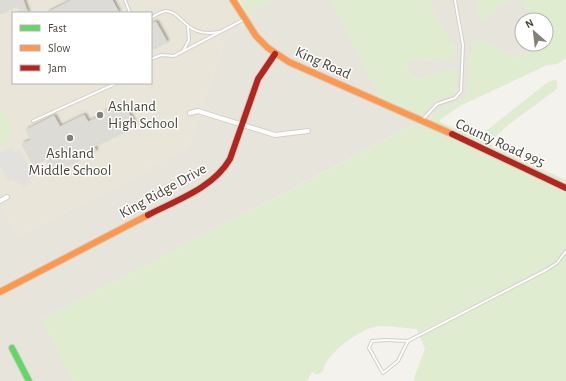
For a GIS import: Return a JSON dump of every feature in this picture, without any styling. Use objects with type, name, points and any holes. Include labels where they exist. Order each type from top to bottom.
[{"type":"street","name":"King Road","points":[[233,0],[244,20],[256,36],[275,54],[307,71],[423,121]]},
{"type":"street","name":"King Ridge Drive","points":[[0,292],[211,182],[224,169],[230,159],[258,79],[275,54]]},
{"type":"street","points":[[190,113],[198,111],[241,126],[274,135],[308,131]]},
{"type":"street","name":"County Road 995","points":[[423,121],[566,188]]},
{"type":"street","points":[[0,201],[7,197]]},
{"type":"street","points":[[12,348],[29,381]]},
{"type":"lane","points":[[125,0],[130,12]]},
{"type":"lane","points":[[423,121],[437,104],[454,98],[461,92],[463,45],[455,0]]},
{"type":"lane","points":[[152,17],[162,12],[170,12],[188,26],[201,32],[222,32]]},
{"type":"lane","points":[[152,59],[160,55],[174,56],[244,20]]},
{"type":"lane","points":[[181,52],[189,40],[188,26]]},
{"type":"lane","points":[[33,121],[114,84]]},
{"type":"lane","points":[[408,341],[398,361],[383,373],[369,348],[369,344],[378,340],[408,341],[546,270],[557,263],[566,251]]},
{"type":"shaded area","name":"Ashland High School","points":[[0,0],[229,0],[244,27],[226,37],[189,147],[17,237],[0,202]]},
{"type":"shaded area","points":[[273,0],[331,0],[358,54],[382,96],[453,69],[419,80],[410,76],[407,63],[410,59],[443,62],[454,47],[431,8],[429,0],[477,0],[478,18],[483,21],[501,4],[513,0],[523,2],[530,12],[514,12],[514,52],[530,52],[511,57],[482,40],[467,84],[466,99],[441,109],[427,120],[415,124],[42,320],[73,381],[0,381],[0,202],[17,237],[189,147],[226,37],[244,27],[251,13]]},
{"type":"shaded area","points":[[12,147],[15,152],[20,150],[34,177],[30,179],[32,183],[23,188],[21,184],[12,180],[8,182],[0,166],[0,153]]},
{"type":"green space","points":[[239,0],[273,0],[251,13],[249,18]]},
{"type":"green space","points":[[331,0],[429,0],[431,7],[451,41],[456,55],[443,62],[410,59],[407,63],[410,76],[419,80],[453,69],[457,70],[457,92],[434,102],[421,117],[378,98],[377,92]]},
{"type":"green space","points":[[477,0],[513,0],[501,4],[483,21],[478,18]]},
{"type":"green space","points":[[519,0],[566,0],[566,58],[557,64],[547,65],[460,106],[440,120],[440,122],[477,138],[548,82],[554,80],[557,81],[557,89],[508,125],[491,141],[493,147],[566,180],[566,185],[427,120],[441,109],[466,98],[468,59],[474,44],[482,40],[511,57],[530,52],[554,52],[554,12],[530,12],[523,2]]},
{"type":"green space","points":[[0,107],[8,117],[13,133],[9,135],[11,139],[0,144]]},
{"type":"green space","points":[[419,122],[566,190],[566,247],[558,260],[546,268],[418,333],[417,329],[384,326],[363,331],[345,342],[330,357],[325,364],[323,371],[318,375],[312,372],[307,381],[73,381],[42,320]]},
{"type":"green space","points":[[566,254],[566,381],[413,381],[425,349],[419,335],[547,271],[559,264]]},
{"type":"building","points":[[0,0],[23,0],[28,12],[20,12],[17,6],[0,14]]},
{"type":"building","points":[[72,0],[112,0],[118,12],[92,11],[49,12]]},
{"type":"building","points":[[156,22],[167,42],[152,50],[152,24]]},
{"type":"building","name":"Ashland Middle School","points":[[124,104],[135,125],[94,147],[96,151],[53,173],[46,159],[33,165],[22,144],[31,140],[26,130],[54,116],[60,127],[84,115],[88,122],[105,114],[104,112]]},
{"type":"traffic: fast","points":[[12,348],[29,381]]},
{"type":"traffic: slow","points":[[233,0],[256,36],[268,48],[289,62],[452,134]]},
{"type":"traffic: slow","points":[[0,292],[148,215]]},
{"type":"traffic: jam","points":[[148,215],[204,186],[223,169],[230,159],[258,79],[275,54]]},
{"type":"traffic: jam","points":[[452,134],[566,188]]},
{"type":"place","name":"Ashland High School","points":[[100,115]]},
{"type":"place","name":"Ashland Middle School","points":[[70,138]]}]
